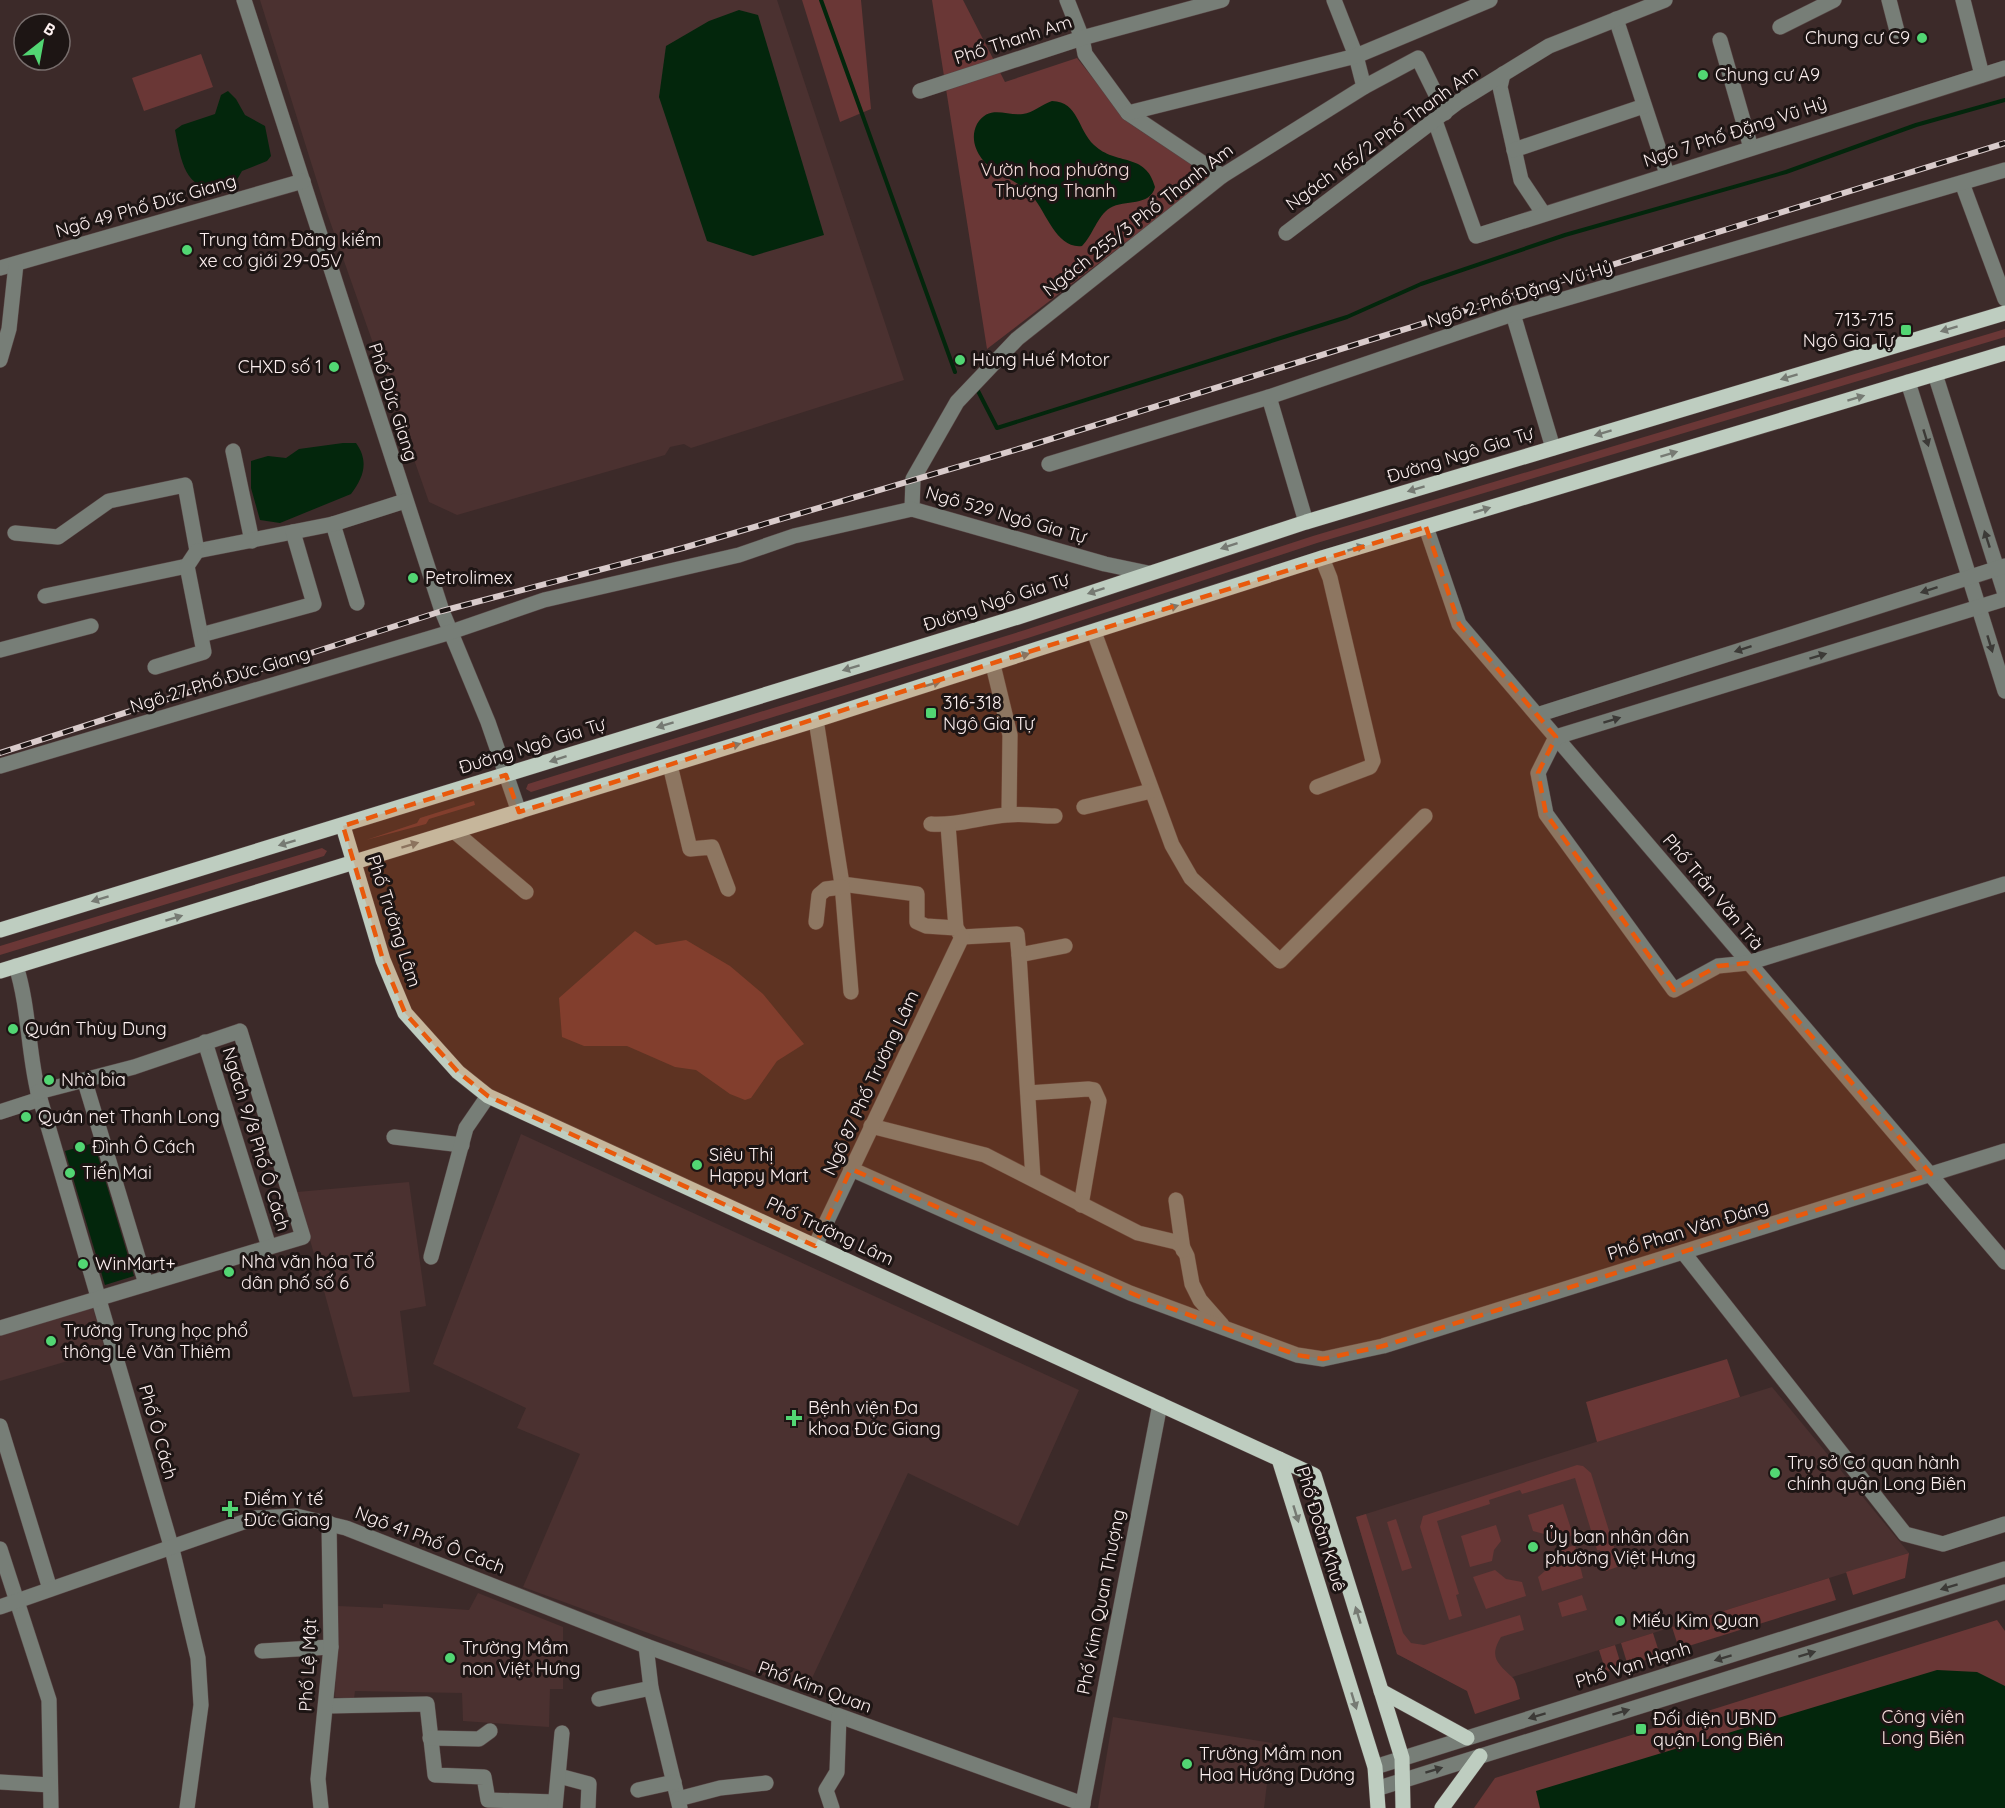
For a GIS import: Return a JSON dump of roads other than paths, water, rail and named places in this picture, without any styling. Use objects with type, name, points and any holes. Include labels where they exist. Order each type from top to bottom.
[{"type":"main road","name":"Đường Ngô Gia Tự","points":[[0,930],[1007,620],[1306,522],[2005,313]]},
{"type":"main road","points":[[0,971],[993,665],[1322,558],[2005,353]]},
{"type":"main road","name":"Phố Trường Lâm","points":[[343,825],[389,978],[405,1013],[452,1065],[488,1095],[1279,1459]]},
{"type":"main road","name":"Phố Đoàn Khuê","points":[[1279,1459],[1314,1475],[1402,1758],[1403,1808]]},
{"type":"main road","name":"Phố Đoàn Khuê","points":[[1279,1459],[1375,1767],[1379,1788],[1378,1808]]},
{"type":"main road","points":[[1382,1691],[1467,1738]]},
{"type":"main road","points":[[1442,1808],[1480,1756]]},
{"type":"street","name":"Phố Đức Giang","points":[[244,0],[405,501],[451,632],[519,812]]},
{"type":"street","points":[[1067,0],[1082,38],[1085,54],[1128,113],[1221,176]]},
{"type":"street","name":"Phố Thanh Am","points":[[920,91],[1082,38],[1222,0]]},
{"type":"street","points":[[1334,0],[1356,56],[1364,87]]},
{"type":"street","points":[[1128,113],[1356,56],[1490,0]]},
{"type":"street","name":"Ngách 165/2 Phố Thanh Am","points":[[1286,233],[1440,117],[1503,74],[1549,46],[1665,0]]},
{"type":"street","points":[[1780,27],[1834,0]]},
{"type":"street","points":[[1889,0],[1897,31]]},
{"type":"street","points":[[1963,0],[1982,75]]},
{"type":"street","points":[[1616,19],[1667,174]]},
{"type":"street","points":[[1720,40],[1750,148]]},
{"type":"street","name":"Ngách 255/3 Phố Thanh Am","points":[[1017,339],[1221,176],[1364,87],[1418,58],[1440,117]]},
{"type":"street","name":"Ngõ 7 Phố Đặng Vũ Hỷ","points":[[1440,117],[1476,236],[2005,68]]},
{"type":"street","points":[[1503,74],[1500,87],[1521,180],[1543,213]]},
{"type":"street","points":[[1514,150],[1644,106]]},
{"type":"street","name":"Ngõ 2 Phố Đặng Vũ Hỷ","points":[[1048,464],[1269,396],[1513,314],[2005,170]]},
{"type":"street","name":"Ngõ 49 Phố Đức Giang","points":[[0,268],[303,181]]},
{"type":"street","points":[[1962,183],[2005,299]]},
{"type":"street","points":[[0,360],[9,329],[16,264]]},
{"type":"street","points":[[1513,314],[1553,448]]},
{"type":"street","name":"Ngõ 529 Ngô Gia Tự","points":[[1017,339],[957,402],[913,479],[912,508],[1105,564],[1148,573]]},
{"type":"street","points":[[1935,374],[1970,485],[2001,567],[2005,596],[1979,607],[1556,737],[1538,773],[1546,814],[1674,990],[1718,966],[1748,963],[2005,884]]},
{"type":"street","points":[[1908,382],[2005,691]]},
{"type":"street","points":[[1269,396],[1306,522]]},
{"type":"street","points":[[233,451],[252,541]]},
{"type":"street","points":[[15,533],[58,537],[109,501],[185,485],[197,551],[187,566],[45,596]]},
{"type":"street","points":[[1944,495],[1970,485]]},
{"type":"street","points":[[197,551],[333,524],[405,501]]},
{"type":"street","name":"Ngõ 27 Phố Đức Giang","points":[[0,766],[451,632],[544,600],[739,555],[794,536],[912,508]]},
{"type":"street","points":[[333,524],[357,603]]},
{"type":"street","name":"Phố Trần Văn Trà","points":[[1426,527],[1459,624],[2005,1262]]},
{"type":"street","points":[[201,635],[314,604],[293,532]]},
{"type":"street","points":[[1317,787],[1372,765],[1330,578],[1322,558]]},
{"type":"street","points":[[155,667],[204,652],[187,566]]},
{"type":"street","points":[[1537,715],[2001,567]]},
{"type":"street","points":[[0,650],[91,626]]},
{"type":"street","points":[[1094,632],[1172,845],[1191,878],[1280,961],[1425,816]]},
{"type":"street","points":[[993,665],[1010,735],[1009,814]]},
{"type":"street","points":[[816,720],[842,885],[851,992]]},
{"type":"street","points":[[670,765],[690,849],[712,847],[728,889]]},
{"type":"street","points":[[1084,807],[1151,791]]},
{"type":"street","points":[[931,824],[948,825],[960,821],[1009,814],[1055,816]]},
{"type":"street","points":[[948,825],[959,932]]},
{"type":"street","points":[[454,832],[526,892]]},
{"type":"street","points":[[816,922],[816,904],[821,892],[842,885],[917,894],[917,922],[926,926],[959,932],[1017,934],[1034,1179]]},
{"type":"street","name":"Ngõ 87 Phố Trường Lâm","points":[[815,1246],[959,932]]},
{"type":"street","points":[[1019,955],[1065,946]]},
{"type":"street","name":"Phố Ô Cách","points":[[16,966],[23,987],[39,1096],[172,1549],[198,1658],[202,1693],[187,1808]]},
{"type":"street","points":[[0,1112],[39,1096],[240,1031],[303,1237],[0,1328]]},
{"type":"street","name":"Ngách 9/8 Phố Ô Cách","points":[[205,1042],[269,1247]]},
{"type":"street","points":[[85,1082],[146,1284]]},
{"type":"street","points":[[1028,1093],[1088,1089],[1097,1095],[1099,1101],[1081,1205]]},
{"type":"street","points":[[431,1257],[466,1128],[488,1095]]},
{"type":"street","points":[[871,1126],[985,1155],[1138,1233],[1176,1242],[1183,1250]]},
{"type":"street","points":[[394,1137],[462,1145]]},
{"type":"street","name":"Phố Phan Văn Đáng","points":[[851,1168],[1130,1293],[1297,1355],[1316,1359],[1383,1346],[2005,1151]]},
{"type":"street","points":[[1176,1200],[1183,1250],[1192,1284],[1200,1300],[1224,1328]]},
{"type":"street","points":[[1683,1252],[1905,1534],[1943,1544],[2005,1524]]},
{"type":"street","name":"Phố Kim Quan Thượng","points":[[1082,1806],[1160,1404]]},
{"type":"street","points":[[0,1426],[50,1589]]},
{"type":"street","name":"Ngõ 41 Phố Ô Cách","points":[[0,1606],[15,1599],[172,1549],[255,1518],[282,1515],[329,1523],[536,1603]]},
{"type":"street","name":"Phố Lệ Mật","points":[[321,1808],[318,1779],[327,1706],[331,1647],[329,1523]]},
{"type":"street","points":[[0,1549],[49,1700],[51,1808]]},
{"type":"street","name":"Phố Vạn Hạnh","points":[[1375,1767],[2005,1569]]},
{"type":"street","points":[[1379,1788],[2005,1592]]},
{"type":"street","name":"Phố Kim Quan","points":[[536,1603],[646,1646],[1082,1806]]},
{"type":"street","points":[[646,1646],[651,1688],[679,1803],[720,1788],[766,1783]]},
{"type":"street","points":[[262,1651],[331,1647]]},
{"type":"street","points":[[600,1699],[651,1688]]},
{"type":"street","points":[[327,1706],[427,1704],[435,1775],[484,1777],[488,1800],[555,1805],[562,1733]]},
{"type":"street","points":[[832,1808],[826,1790],[837,1772],[839,1716]]},
{"type":"street","points":[[430,1738],[479,1739],[490,1731]]},
{"type":"street","points":[[559,1776],[589,1784],[588,1808]]},
{"type":"street","points":[[0,1782],[50,1785]]},
{"type":"street","points":[[638,1790],[674,1782]]},
{"type":"waterway","points":[[821,0],[955,372]]},
{"type":"waterway","points":[[977,389],[997,428],[1347,317],[1421,284],[1565,235],[1786,172],[1916,125],[2005,100]]},
{"type":"railway","points":[[0,753],[442,611],[683,548],[1025,447],[2005,143]]},
{"type":"place","name":"Chung cư C9","points":[[1922,38]]},
{"type":"place","name":"Chung cư A9","points":[[1703,75]]},
{"type":"place","name":"Trung tâm Đăng kiểm xe cơ giới 29-05V","points":[[187,250]]},
{"type":"place","name":"713-715 Ngô Gia Tự","points":[[1906,330]]},
{"type":"place","name":"Hùng Huế Motor","points":[[960,360]]},
{"type":"place","name":"CHXD số 1","points":[[334,367]]},
{"type":"place","name":"Petrolimex","points":[[413,578]]},
{"type":"place","name":"316-318 Ngô Gia Tự","points":[[931,713]]},
{"type":"place","name":"Quán Thùy Dung","points":[[13,1029]]},
{"type":"place","name":"Nhà bia","points":[[49,1080]]},
{"type":"place","name":"Quán net Thanh Long","points":[[26,1117]]},
{"type":"place","name":"Đình Ô Cách","points":[[80,1147]]},
{"type":"place","name":"Siêu Thị Happy Mart","points":[[697,1165]]},
{"type":"place","name":"Tiến Mai","points":[[70,1173]]},
{"type":"place","name":"WinMart+","points":[[83,1264]]},
{"type":"place","name":"Nhà văn hóa Tổ dân phố số 6","points":[[229,1272]]},
{"type":"place","name":"Trường Trung học phổ thông Lê Văn Thiêm","points":[[51,1341]]},
{"type":"place","name":"Bệnh viện Đa khoa Đức Giang","points":[[794,1418]]},
{"type":"place","name":"Trụ sở Cơ quan hành chính quận Long Biên","points":[[1775,1473]]},
{"type":"place","name":"Điểm Y tế Đức Giang","points":[[230,1509]]},
{"type":"place","name":"Ủy ban nhân dân phường Việt Hưng","points":[[1533,1547]]},
{"type":"place","name":"Miếu Kim Quan","points":[[1620,1621]]},
{"type":"place","name":"Trường Mầm non Việt Hưng","points":[[450,1658]]},
{"type":"place","name":"Đối diện UBND quận Long Biên","points":[[1641,1729]]},
{"type":"place","name":"Trường Mầm non Hoa Hướng Dương","points":[[1187,1764]]},
{"type":"park label","name":"Vườn hoa phường Thượng Thanh","points":[[1055,180]]},
{"type":"park label","name":"Công viên Long Biên","points":[[1923,1727]]}]
